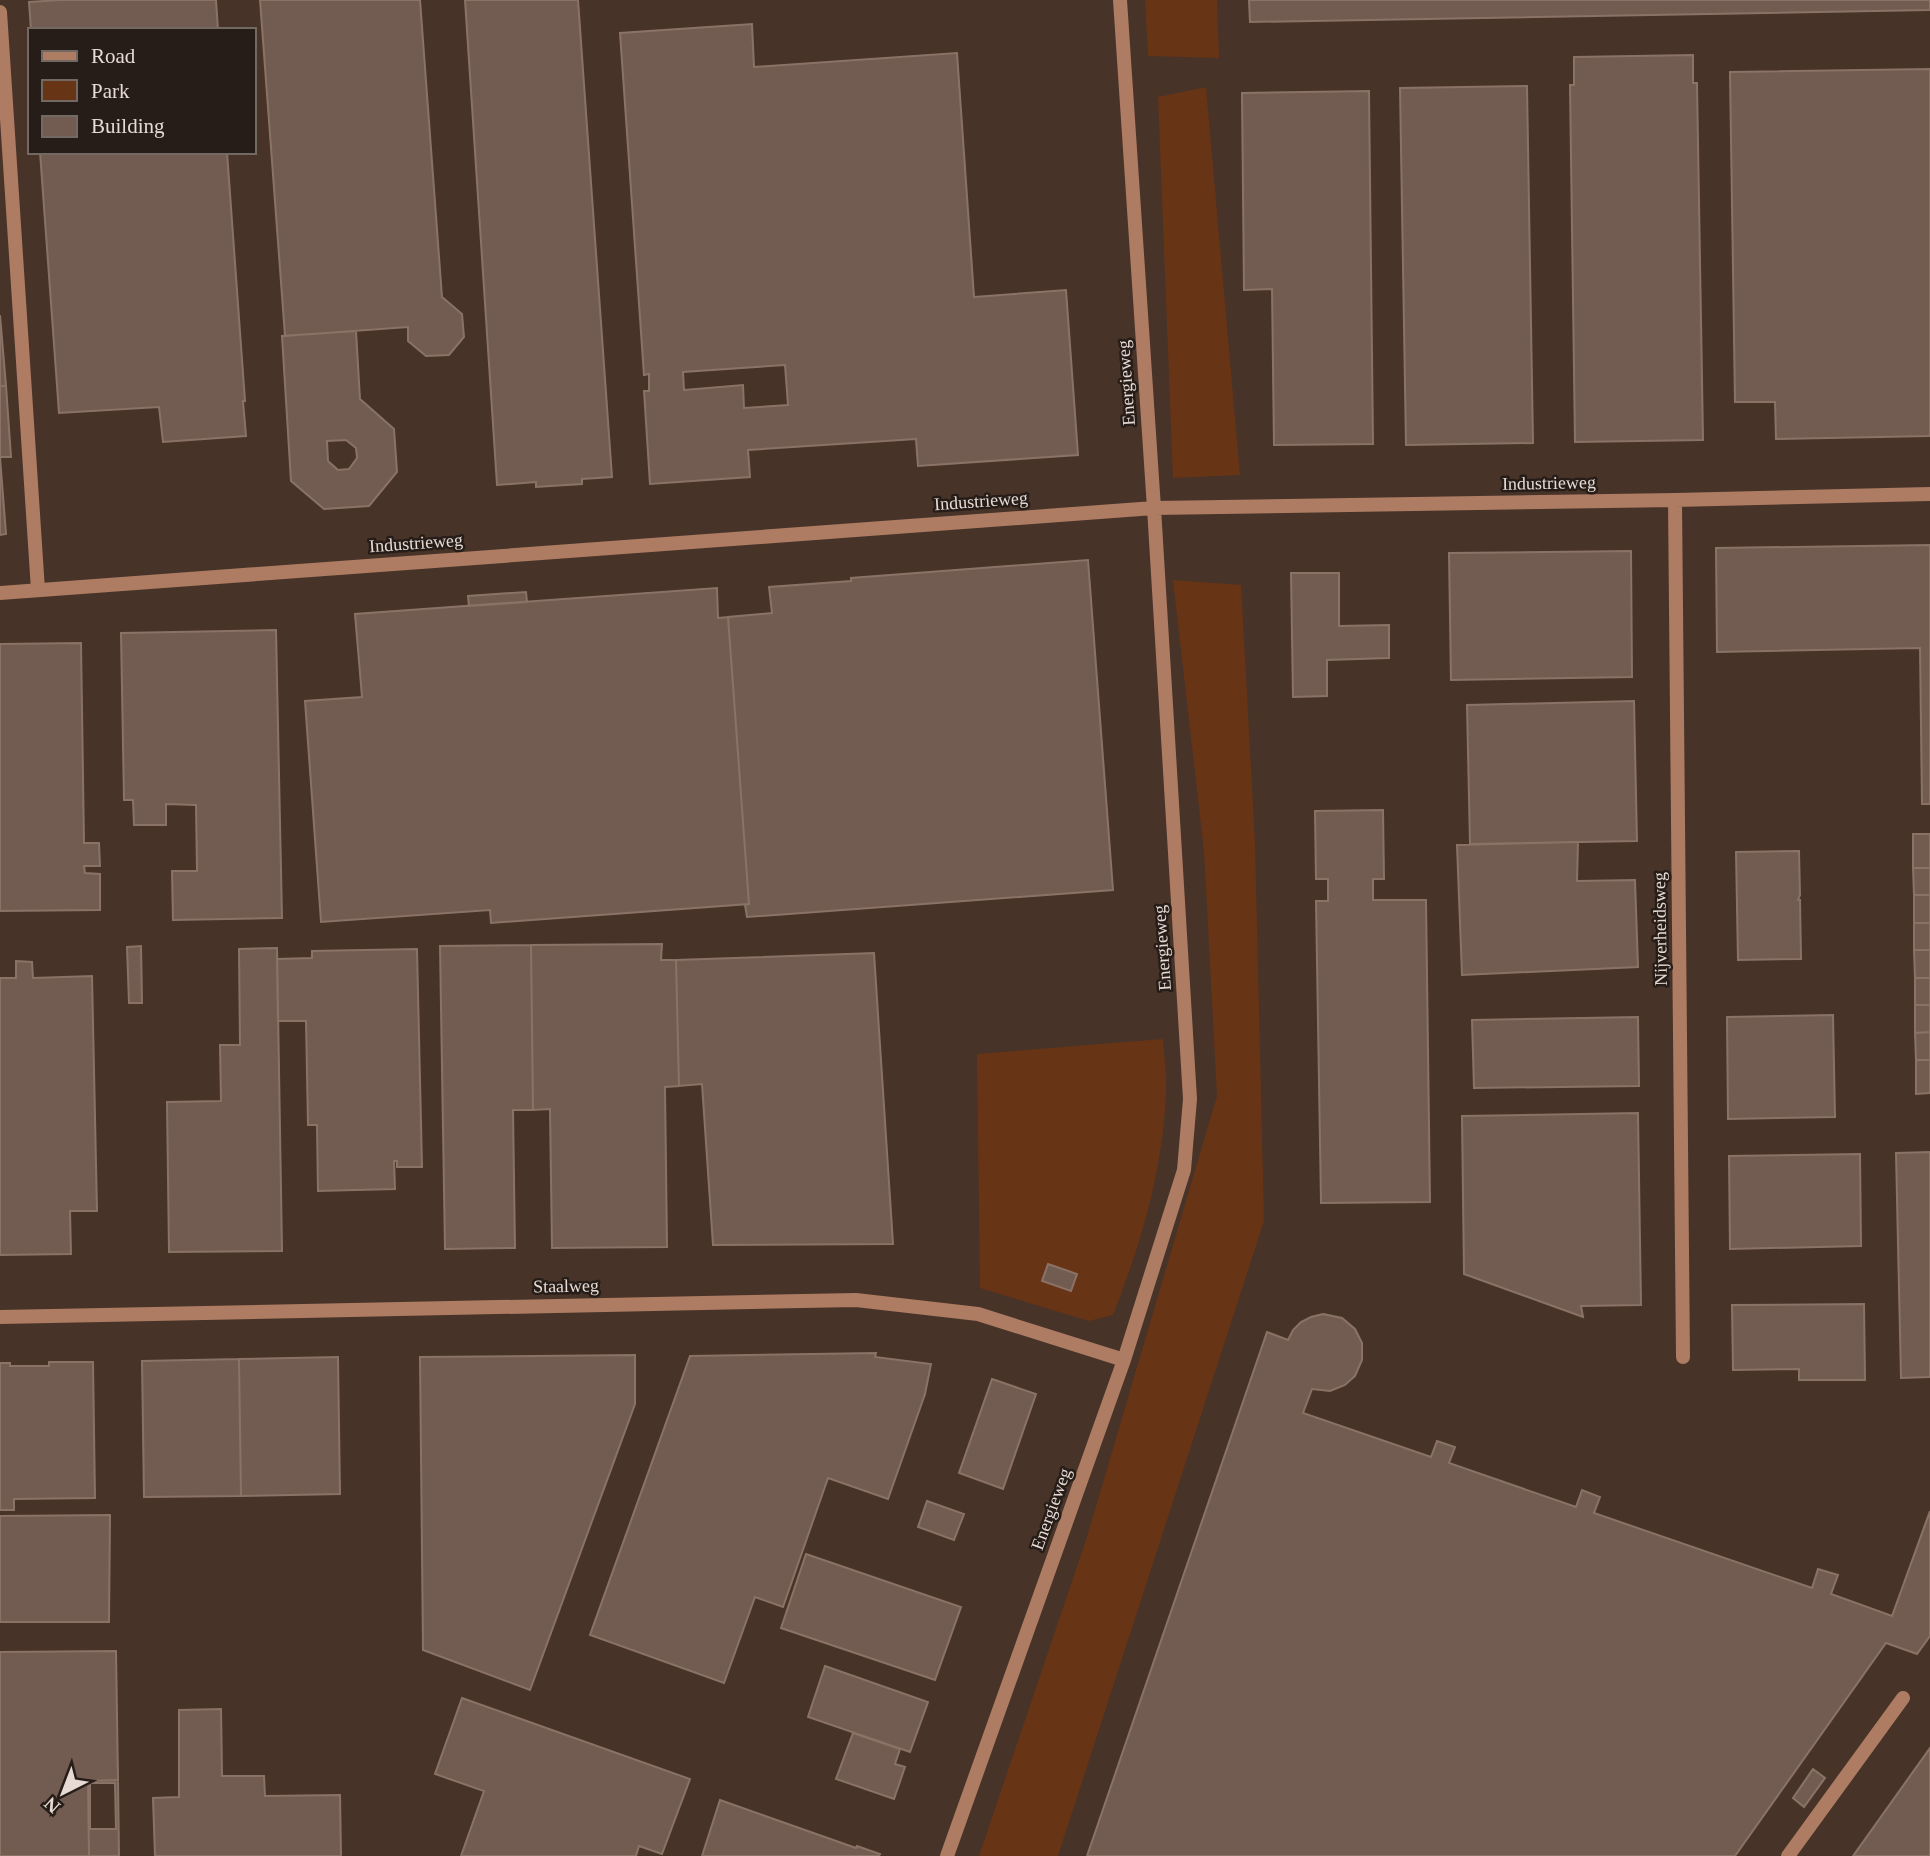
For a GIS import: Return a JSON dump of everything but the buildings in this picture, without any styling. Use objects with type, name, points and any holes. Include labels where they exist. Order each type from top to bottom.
[{"type":"street","name":"Energieweg","points":[[947,1856],[1125,1360],[1184,1170],[1190,1099],[1120,0]]},
{"type":"street","points":[[0,12],[38,590]]},
{"type":"street","name":"Industrieweg","points":[[0,593],[1154,508],[1930,494]]},
{"type":"street","name":"Nijverheidsweg","points":[[1675,500],[1683,1357]]},
{"type":"street","name":"Staalweg","points":[[0,1317],[856,1300],[978,1314],[1125,1360]]},
{"type":"street","points":[[1788,1856],[1903,1698]]},
{"type":"green space","points":[[1145,0],[1217,0],[1219,58],[1148,56]]},
{"type":"green space","points":[[1206,87],[1240,475],[1173,478],[1158,97]]},
{"type":"green space","points":[[1173,580],[1241,585],[1255,842],[1264,1221],[1058,1856],[979,1856],[1086,1540],[1217,1096],[1204,851]]},
{"type":"green space","points":[[1163,1039],[1166,1093],[1155,1178],[1133,1261],[1113,1315],[1089,1321],[980,1288],[977,1054]]}]
